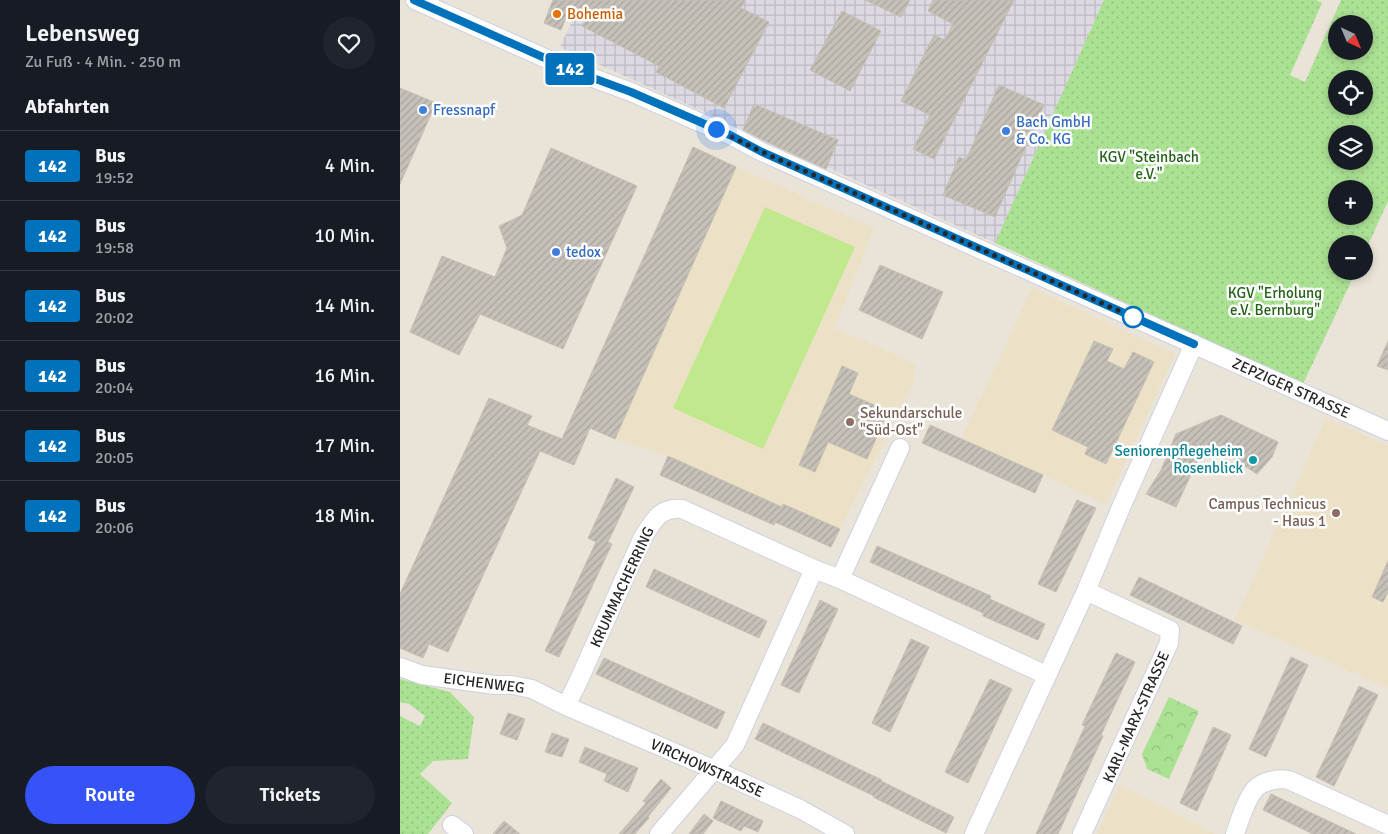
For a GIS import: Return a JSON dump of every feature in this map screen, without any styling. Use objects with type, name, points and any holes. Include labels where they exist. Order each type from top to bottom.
[{"type":"street","name":"ZEPZIGER STRASSE","points":[[414,0],[574,71],[631,92],[732,136],[762,152],[1388,431]]},
{"type":"street","points":[[974,834],[1086,591],[1119,511],[1194,344]]},
{"type":"street","points":[[840,579],[900,448]]},
{"type":"street","name":"KRUMMACHERRING","points":[[566,706],[643,537],[654,519],[670,508],[682,509],[840,579],[1046,675]]},
{"type":"street","points":[[659,834],[735,745],[814,569]]},
{"type":"street","name":"KARL-MARX-STRASSE","points":[[1082,834],[1169,643],[1170,630],[1086,591]]},
{"type":"street","name":"EICHENWEG","points":[[400,667],[422,675],[532,689],[566,706]]},
{"type":"street","name":"VIRCHOWSTRASSE","points":[[566,706],[715,770],[800,810],[845,834]]},
{"type":"street","points":[[1234,834],[1255,789],[1264,783],[1281,779],[1289,780],[1388,825]]},
{"type":"shaded area","points":[[582,0],[1104,0],[995,243],[560,47]]},
{"type":"shaded area","points":[[736,167],[874,228],[835,328],[915,364],[914,382],[840,529],[784,504],[782,507],[668,456],[615,439]]},
{"type":"shaded area","points":[[1032,288],[1175,354],[1106,504],[962,438]]},
{"type":"shaded area","name":"Campus Technicus - Haus 1","points":[[1326,418],[1388,446],[1388,688],[1235,620]]},
{"type":"shaded area","points":[[1120,785],[1216,834],[1097,834]]},
{"type":"green space","name":"KGV \"Steinbach e.V.\"","points":[[1104,0],[1316,0],[1322,3],[1290,75],[1305,82],[1328,30],[1328,60],[1373,60],[1373,15],[1334,15],[1341,0],[1388,0],[1388,201],[1373,235],[1328,235],[1328,280],[1352,280],[1303,384],[995,243]]},
{"type":"green space","points":[[765,207],[855,247],[763,449],[673,408]]},
{"type":"green space","points":[[400,679],[450,692],[474,717],[468,759],[433,761],[420,774],[452,803],[428,834],[400,834],[400,716],[420,726],[425,716],[409,704],[400,702]]},
{"type":"green space","points":[[1169,697],[1199,711],[1169,779],[1147,769],[1142,754]]},
{"type":"building","points":[[553,0],[745,0],[741,8],[769,22],[724,108],[656,72],[659,66],[582,26],[587,17],[570,8],[561,30],[544,23]]},
{"type":"building","points":[[865,0],[910,0],[901,17]]},
{"type":"building","points":[[933,0],[1014,0],[934,159],[913,149],[930,115],[901,101],[934,35],[945,40],[953,24],[928,11]]},
{"type":"building","points":[[842,11],[881,31],[850,91],[810,70]]},
{"type":"building","name":"Bach GmbH & Co. KG","points":[[999,85],[1044,105],[995,217],[943,195],[959,157],[966,160]]},
{"type":"building","points":[[400,88],[436,103],[400,184]]},
{"type":"building","points":[[754,104],[838,140],[826,169],[743,130]]},
{"type":"building","points":[[693,147],[736,167],[615,439],[590,428],[574,465],[540,451],[448,652],[429,644],[423,658],[400,648],[400,594],[489,398],[532,416],[527,425],[562,439]]},
{"type":"building","name":"tedox","points":[[551,148],[637,186],[563,349],[480,314],[459,355],[410,332],[442,256],[495,277],[507,248],[499,226],[522,215]]},
{"type":"building","points":[[880,265],[943,292],[922,339],[859,310]]},
{"type":"building","points":[[1094,341],[1113,349],[1107,361],[1124,369],[1133,352],[1154,362],[1106,464],[1085,454],[1088,447],[1052,430]]},
{"type":"building","points":[[1388,341],[1388,370],[1377,366]]},
{"type":"building","name":"Sekundarschule \"Süd-Ost\"","points":[[842,366],[858,373],[849,394],[888,411],[867,459],[828,442],[815,472],[799,465]]},
{"type":"building","name":"Seniorenpflegeheim Rosenblick","points":[[1221,415],[1278,442],[1272,457],[1257,474],[1230,456],[1205,444],[1176,507],[1146,494],[1161,470],[1176,434]]},
{"type":"building","points":[[930,425],[1043,475],[1035,493],[922,443]]},
{"type":"building","points":[[668,456],[782,507],[783,504],[840,529],[831,547],[775,522],[774,525],[660,475]]},
{"type":"building","points":[[616,478],[634,487],[608,542],[612,544],[559,657],[545,651],[596,542],[588,538]]},
{"type":"building","points":[[1077,500],[1096,508],[1056,592],[1038,584]]},
{"type":"building","points":[[877,546],[991,596],[990,599],[1045,624],[1038,640],[870,562]]},
{"type":"building","points":[[1388,561],[1388,592],[1383,602],[1372,597]]},
{"type":"building","points":[[654,569],[767,621],[759,638],[646,587]]},
{"type":"building","points":[[1139,577],[1242,626],[1233,644],[1130,595]]},
{"type":"building","points":[[820,600],[838,609],[799,693],[781,685]]},
{"type":"building","points":[[911,639],[929,647],[890,732],[872,723]]},
{"type":"building","points":[[1116,653],[1135,662],[1101,735],[1103,736],[1058,834],[1036,834],[1085,726],[1082,725]]},
{"type":"building","points":[[1291,657],[1308,665],[1266,757],[1249,749]]},
{"type":"building","points":[[604,658],[725,712],[717,729],[596,674]]},
{"type":"building","points":[[990,679],[1012,689],[968,783],[945,772]]},
{"type":"building","points":[[1359,686],[1378,695],[1334,786],[1316,777]]},
{"type":"building","points":[[508,713],[525,719],[517,740],[500,734]]},
{"type":"building","points":[[763,723],[954,817],[946,833],[755,739]]},
{"type":"building","points":[[1213,727],[1231,735],[1197,811],[1180,803]]},
{"type":"building","points":[[552,733],[569,739],[562,757],[545,752]]},
{"type":"building","points":[[585,747],[638,768],[628,792],[604,781],[607,774],[579,762]]},
{"type":"building","points":[[661,779],[671,788],[649,818],[635,834],[619,834],[646,803],[643,801]]},
{"type":"building","points":[[1271,794],[1356,834],[1313,834],[1263,810]]},
{"type":"building","points":[[721,801],[763,821],[758,832],[744,826],[741,831],[713,818]]},
{"type":"building","points":[[704,814],[713,821],[703,834],[689,834]]},
{"type":"building","points":[[504,821],[520,834],[493,834]]},
{"type":"bus line","name":"142","points":[[414,0],[574,71],[631,92],[732,136],[762,152],[1194,344]]},
{"type":"place","name":"Bohemia","points":[[557,14]]},
{"type":"place","name":"Fressnapf","points":[[423,110]]},
{"type":"place","name":"Bach GmbH & Co. KG","points":[[1006,131]]},
{"type":"place","name":"tedox","points":[[556,252]]},
{"type":"place","name":"Sekundarschule \"Süd-Ost\"","points":[[850,422]]},
{"type":"place","name":"Seniorenpflegeheim Rosenblick","points":[[1253,460]]},
{"type":"place","name":"Campus Technicus - Haus 1","points":[[1336,513]]},
{"type":"route","points":[[716,129],[762,152],[1133,317]]},
{"type":"park label","name":"KGV \"Erholung e.V. Bernburg\"","points":[[1275,302]]}]
